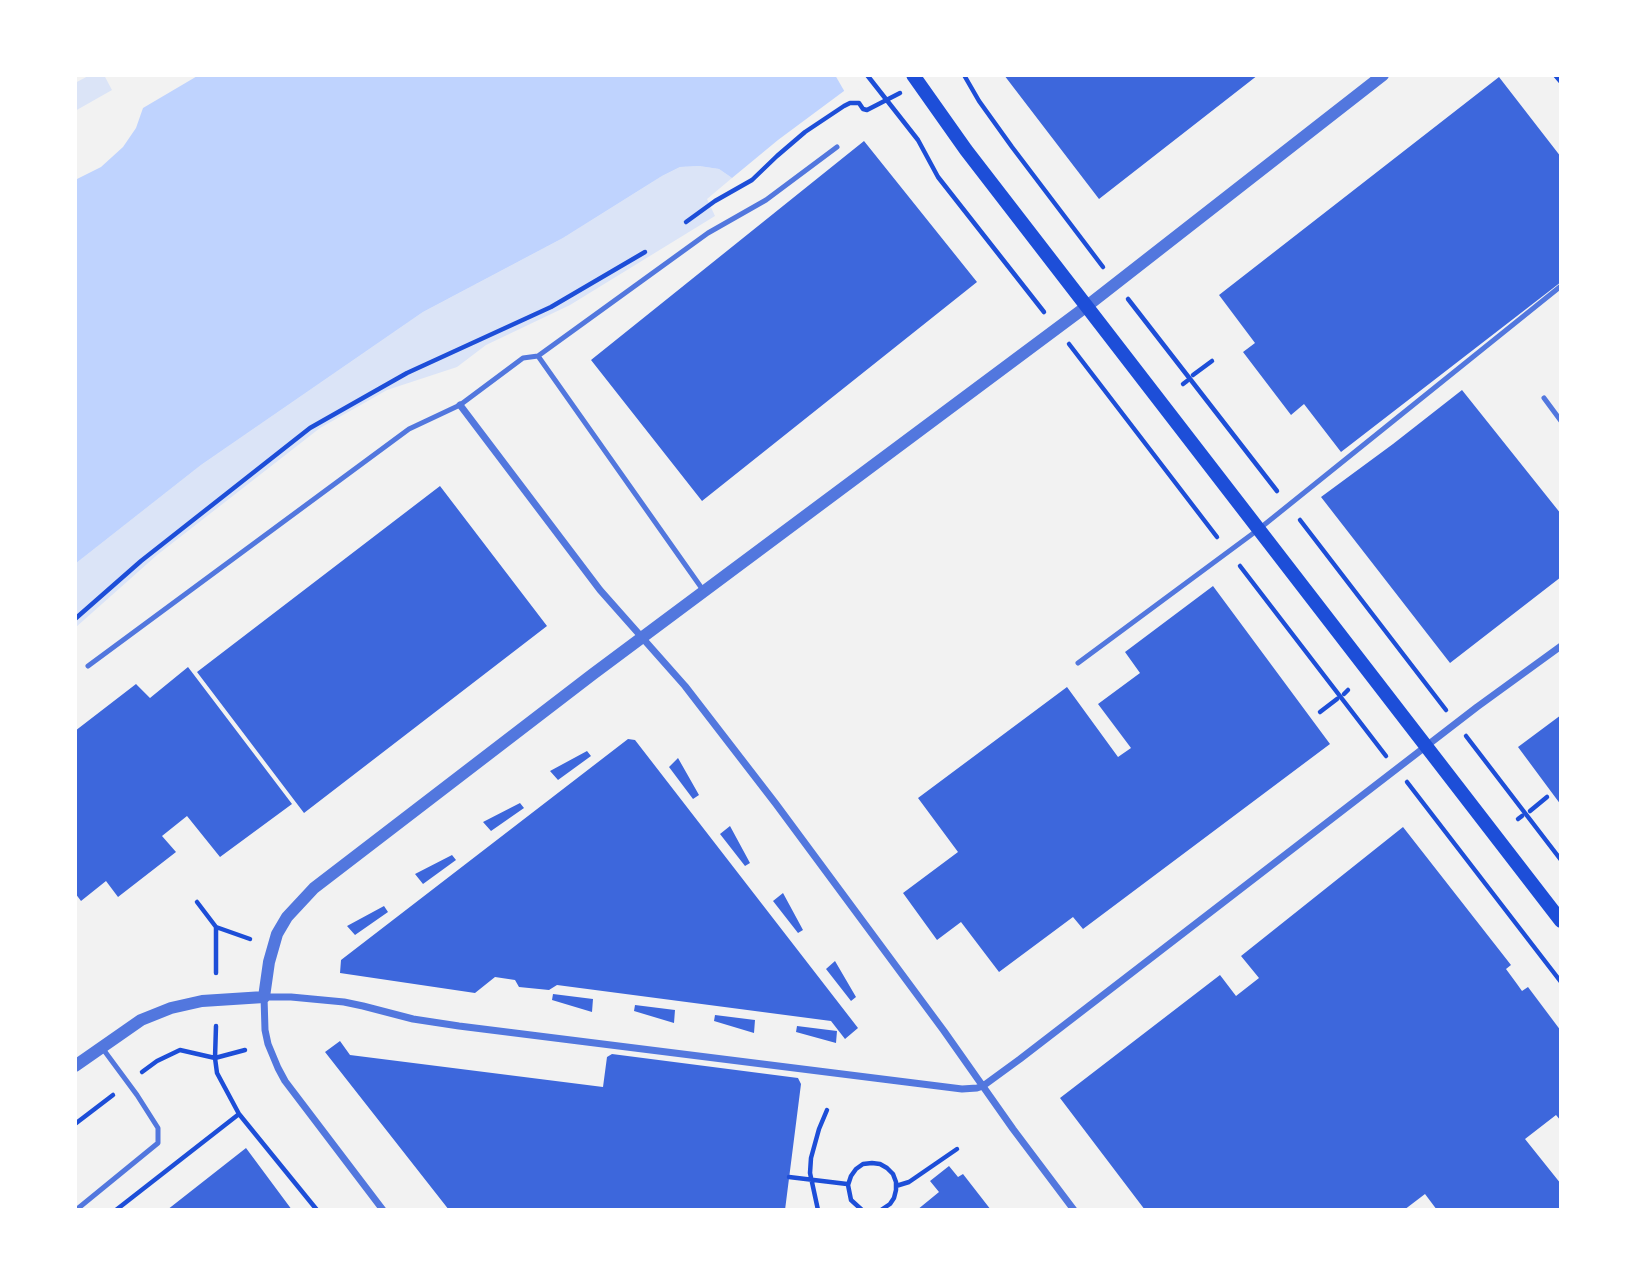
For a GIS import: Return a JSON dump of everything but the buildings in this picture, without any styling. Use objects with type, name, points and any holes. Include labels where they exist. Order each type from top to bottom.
[{"type":"main road","points":[[913,76],[966,150],[1561,921]]},
{"type":"street","points":[[383,1210],[285,1082],[268,1044],[264,1020],[267,970],[277,934],[287,917],[314,888],[642,638],[1087,306],[1382,75]]},
{"type":"street","points":[[460,405],[600,590],[685,687],[776,804],[1074,1210]]},
{"type":"street","points":[[75,1066],[141,1020],[171,1007],[202,1001],[264,997],[344,1002],[414,1019],[962,1089],[983,1086],[1561,646]]},
{"type":"lane","points":[[88,666],[409,429],[460,405],[523,358],[538,356],[708,233],[766,200],[837,147]]},
{"type":"lane","points":[[1078,663],[1259,529],[1561,286]]},
{"type":"lane","points":[[538,356],[705,592]]},
{"type":"lane","points":[[1544,398],[1561,421]]},
{"type":"lane","points":[[76,1210],[158,1143],[158,1128],[102,1047]]},
{"type":"path","points":[[867,75],[918,140],[937,177],[1005,261]]},
{"type":"path","points":[[964,75],[979,101],[1080,236]]},
{"type":"path","points":[[1555,75],[1561,82]]},
{"type":"path","points":[[678,229],[715,201],[752,180],[805,132],[844,106],[859,103],[867,110],[895,96]]},
{"type":"path","points":[[75,619],[141,561],[310,428],[399,377],[562,301],[650,248]]},
{"type":"path","points":[[1193,375],[1212,361]]},
{"type":"path","points":[[1320,712],[1337,699]]},
{"type":"path","points":[[1495,774],[1561,860]]},
{"type":"path","points":[[1530,811],[1547,797]]},
{"type":"path","points":[[1421,801],[1561,982]]},
{"type":"path","points":[[197,902],[216,927],[250,939]]},
{"type":"path","points":[[216,927],[216,973]]},
{"type":"path","points":[[216,1026],[217,1073],[239,1114],[317,1210]]},
{"type":"path","points":[[75,1124],[157,1061],[180,1050],[215,1058],[245,1050]]},
{"type":"path","points":[[818,1210],[811,1180],[811,1158],[827,1110]]},
{"type":"path","points":[[116,1210],[239,1114]]},
{"type":"path","points":[[896,1186],[909,1182],[957,1149]]},
{"type":"path","points":[[862,1210],[851,1199],[848,1185],[856,1169],[863,1164],[872,1163],[887,1168],[893,1174],[896,1186],[894,1198],[881,1210]]},
{"type":"path","points":[[789,1177],[848,1185]]},
{"type":"shaded area","points":[[90,75],[104,75],[112,90],[75,111],[75,83]]},
{"type":"shaded area","points":[[680,167],[719,169],[732,178],[707,199],[715,216],[570,305],[486,345],[457,367],[387,390],[320,428],[157,555],[75,628],[75,564],[201,465],[423,312],[563,238],[662,176]]},
{"type":"water","points":[[199,75],[886,75],[844,91],[732,178],[719,169],[680,167],[563,238],[423,312],[201,465],[75,564],[75,180],[101,167],[123,147],[136,128],[143,108]]},
{"type":"pier","points":[[835,75],[889,75],[887,79],[846,94]]}]
